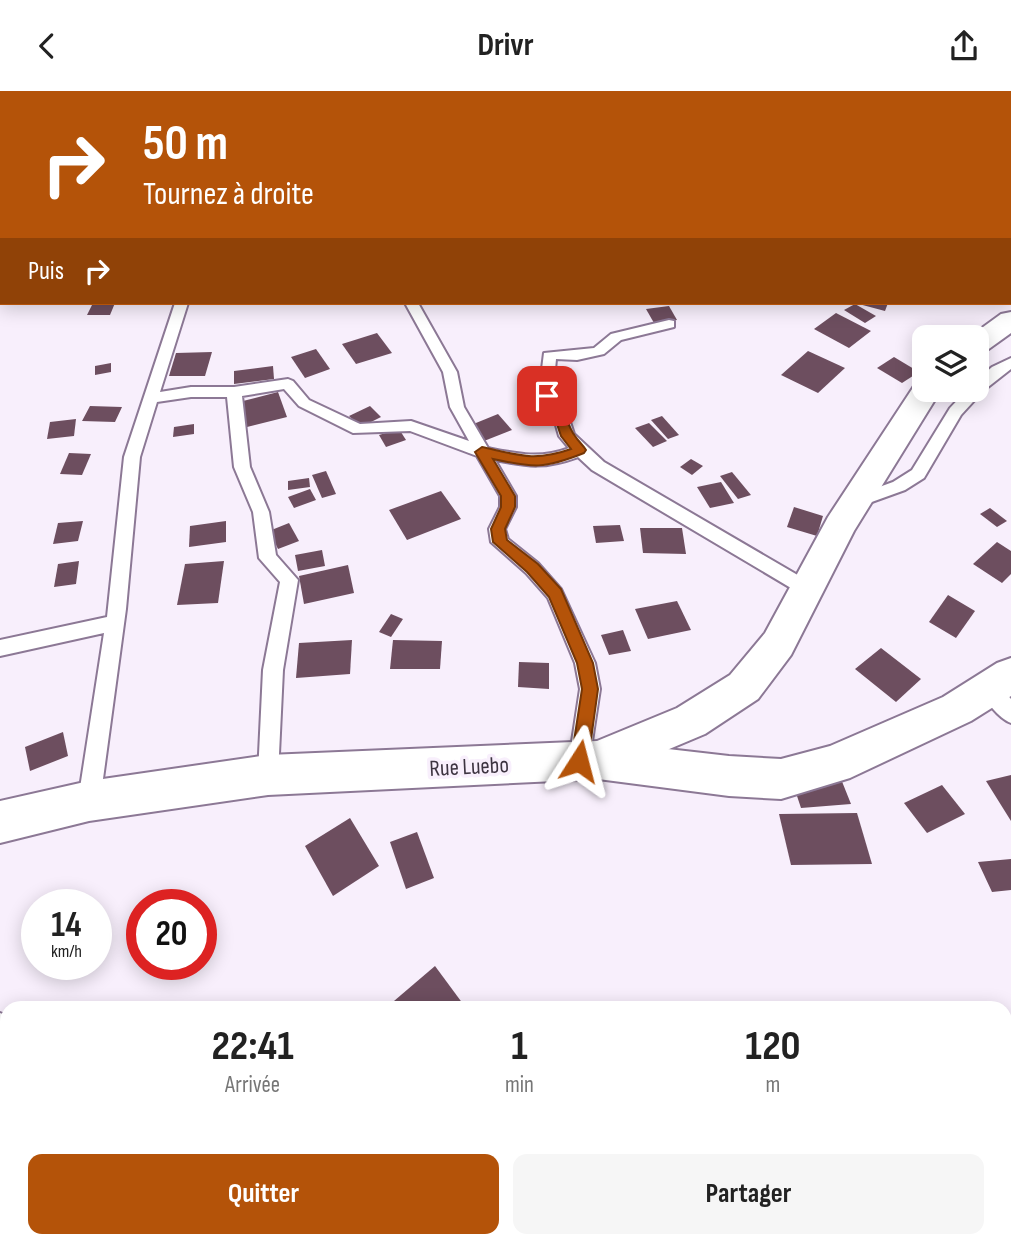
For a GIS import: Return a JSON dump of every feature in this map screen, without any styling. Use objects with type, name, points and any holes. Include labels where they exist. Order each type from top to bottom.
[{"type":"street","points":[[989,336],[1011,320]]},
{"type":"street","name":"Rue Luebo","points":[[0,822],[89,801],[268,775],[589,760],[691,721],[744,687],[778,643],[855,502],[918,402]]},
{"type":"street","points":[[589,760],[729,776],[781,779],[835,764],[957,709],[1004,693]]},
{"type":"lane","points":[[89,801],[115,623],[132,457],[180,305]]},
{"type":"lane","points":[[413,305],[450,372],[457,407],[508,496],[508,507],[498,529],[500,542],[533,568],[555,593],[585,663],[590,689],[589,760]]},
{"type":"lane","points":[[669,324],[616,337],[599,351],[577,356],[555,353],[549,356],[546,393],[559,411],[567,436],[598,466],[807,589]]},
{"type":"lane","points":[[989,378],[1011,363]]},
{"type":"lane","points":[[149,398],[191,392],[234,392],[288,384],[304,403],[358,429],[411,426],[482,452],[531,463],[551,461],[580,450]]},
{"type":"lane","points":[[234,392],[242,467],[261,512],[268,558],[289,580],[272,670],[268,775]]},
{"type":"lane","points":[[855,502],[900,486],[918,474],[955,412],[965,402]]},
{"type":"lane","points":[[0,648],[115,623]]},
{"type":"building","points":[[92,305],[114,305],[110,315],[87,315]]},
{"type":"building","points":[[857,305],[876,316],[865,323],[844,310]]},
{"type":"building","points":[[862,305],[887,305],[885,311]]},
{"type":"building","points":[[669,306],[677,320],[654,323],[646,309]]},
{"type":"building","points":[[836,313],[871,331],[849,348],[814,329]]},
{"type":"building","points":[[377,333],[392,353],[356,364],[342,344]]},
{"type":"building","points":[[316,349],[330,369],[305,378],[291,357]]},
{"type":"building","points":[[808,351],[845,368],[818,393],[781,375]]},
{"type":"building","points":[[212,352],[205,376],[169,376],[176,353]]},
{"type":"building","points":[[894,357],[912,368],[912,377],[902,383],[877,368]]},
{"type":"building","points":[[111,363],[111,372],[95,375],[95,366]]},
{"type":"building","points":[[273,366],[274,379],[234,384],[234,371]]},
{"type":"building","points":[[278,392],[287,417],[247,427],[239,402]]},
{"type":"building","points":[[90,406],[122,407],[115,422],[82,421]]},
{"type":"building","points":[[370,406],[381,417],[361,427],[349,416]]},
{"type":"building","points":[[498,414],[512,430],[484,441],[471,425]]},
{"type":"building","points":[[662,416],[679,435],[668,439],[651,420]]},
{"type":"building","points":[[76,419],[74,436],[47,439],[50,422]]},
{"type":"building","points":[[649,423],[667,441],[653,447],[635,428]]},
{"type":"building","points":[[194,424],[194,434],[173,437],[174,427]]},
{"type":"building","points":[[399,429],[406,440],[386,447],[379,435]]},
{"type":"building","points":[[69,453],[91,454],[82,475],[60,474]]},
{"type":"building","points":[[691,459],[703,466],[692,475],[680,467]]},
{"type":"building","points":[[326,471],[336,494],[322,498],[312,475]]},
{"type":"building","points":[[732,472],[751,495],[738,499],[720,476]]},
{"type":"building","points":[[309,478],[310,487],[288,490],[288,481]]},
{"type":"building","points":[[721,482],[734,503],[710,508],[697,487]]},
{"type":"building","points":[[310,489],[316,500],[294,508],[288,497]]},
{"type":"building","points":[[441,491],[461,519],[407,540],[389,510]]},
{"type":"building","points":[[794,507],[823,516],[817,536],[787,527]]},
{"type":"building","points":[[990,508],[1007,521],[997,527],[980,514]]},
{"type":"building","points":[[83,521],[78,541],[53,544],[58,523]]},
{"type":"building","points":[[226,521],[226,542],[189,547],[190,526]]},
{"type":"building","points":[[289,523],[299,541],[278,549],[269,531]]},
{"type":"building","points":[[620,525],[624,541],[596,543],[593,526]]},
{"type":"building","points":[[640,528],[682,528],[686,554],[643,553]]},
{"type":"building","points":[[997,542],[1011,551],[1011,574],[1002,583],[973,564]]},
{"type":"building","points":[[322,550],[325,566],[298,571],[295,555]]},
{"type":"building","points":[[79,561],[76,584],[54,587],[58,564]]},
{"type":"building","points":[[224,561],[218,603],[177,605],[185,564]]},
{"type":"building","points":[[348,565],[354,593],[304,604],[299,576]]},
{"type":"building","points":[[948,595],[975,611],[956,638],[929,622]]},
{"type":"building","points":[[677,601],[691,630],[648,639],[635,609]]},
{"type":"building","points":[[391,614],[403,619],[391,637],[379,632]]},
{"type":"building","points":[[623,630],[631,651],[609,655],[601,635]]},
{"type":"building","points":[[352,640],[350,674],[296,678],[299,643]]},
{"type":"building","points":[[393,640],[442,641],[440,669],[390,669]]},
{"type":"building","points":[[881,648],[921,679],[896,702],[855,669]]},
{"type":"building","points":[[519,662],[549,663],[549,689],[518,687]]},
{"type":"building","points":[[63,732],[68,756],[30,771],[25,747]]},
{"type":"building","points":[[839,774],[851,804],[801,808],[791,778]]},
{"type":"building","points":[[1011,775],[1011,821],[986,781]]},
{"type":"building","points":[[942,785],[965,814],[927,833],[904,803]]},
{"type":"building","points":[[857,813],[872,864],[791,865],[779,814]]},
{"type":"building","points":[[350,818],[379,866],[333,896],[305,846]]},
{"type":"building","points":[[417,832],[434,878],[406,889],[390,842]]},
{"type":"building","points":[[1011,859],[1011,890],[992,892],[978,862]]},
{"type":"building","points":[[435,966],[461,1001],[394,1001]]},
{"type":"route","points":[[547,396],[559,411],[567,436],[580,450],[551,461],[531,463],[482,452],[508,496],[508,507],[498,529],[500,542],[510,553],[533,568],[555,593],[585,663],[590,689],[579,761]]}]
